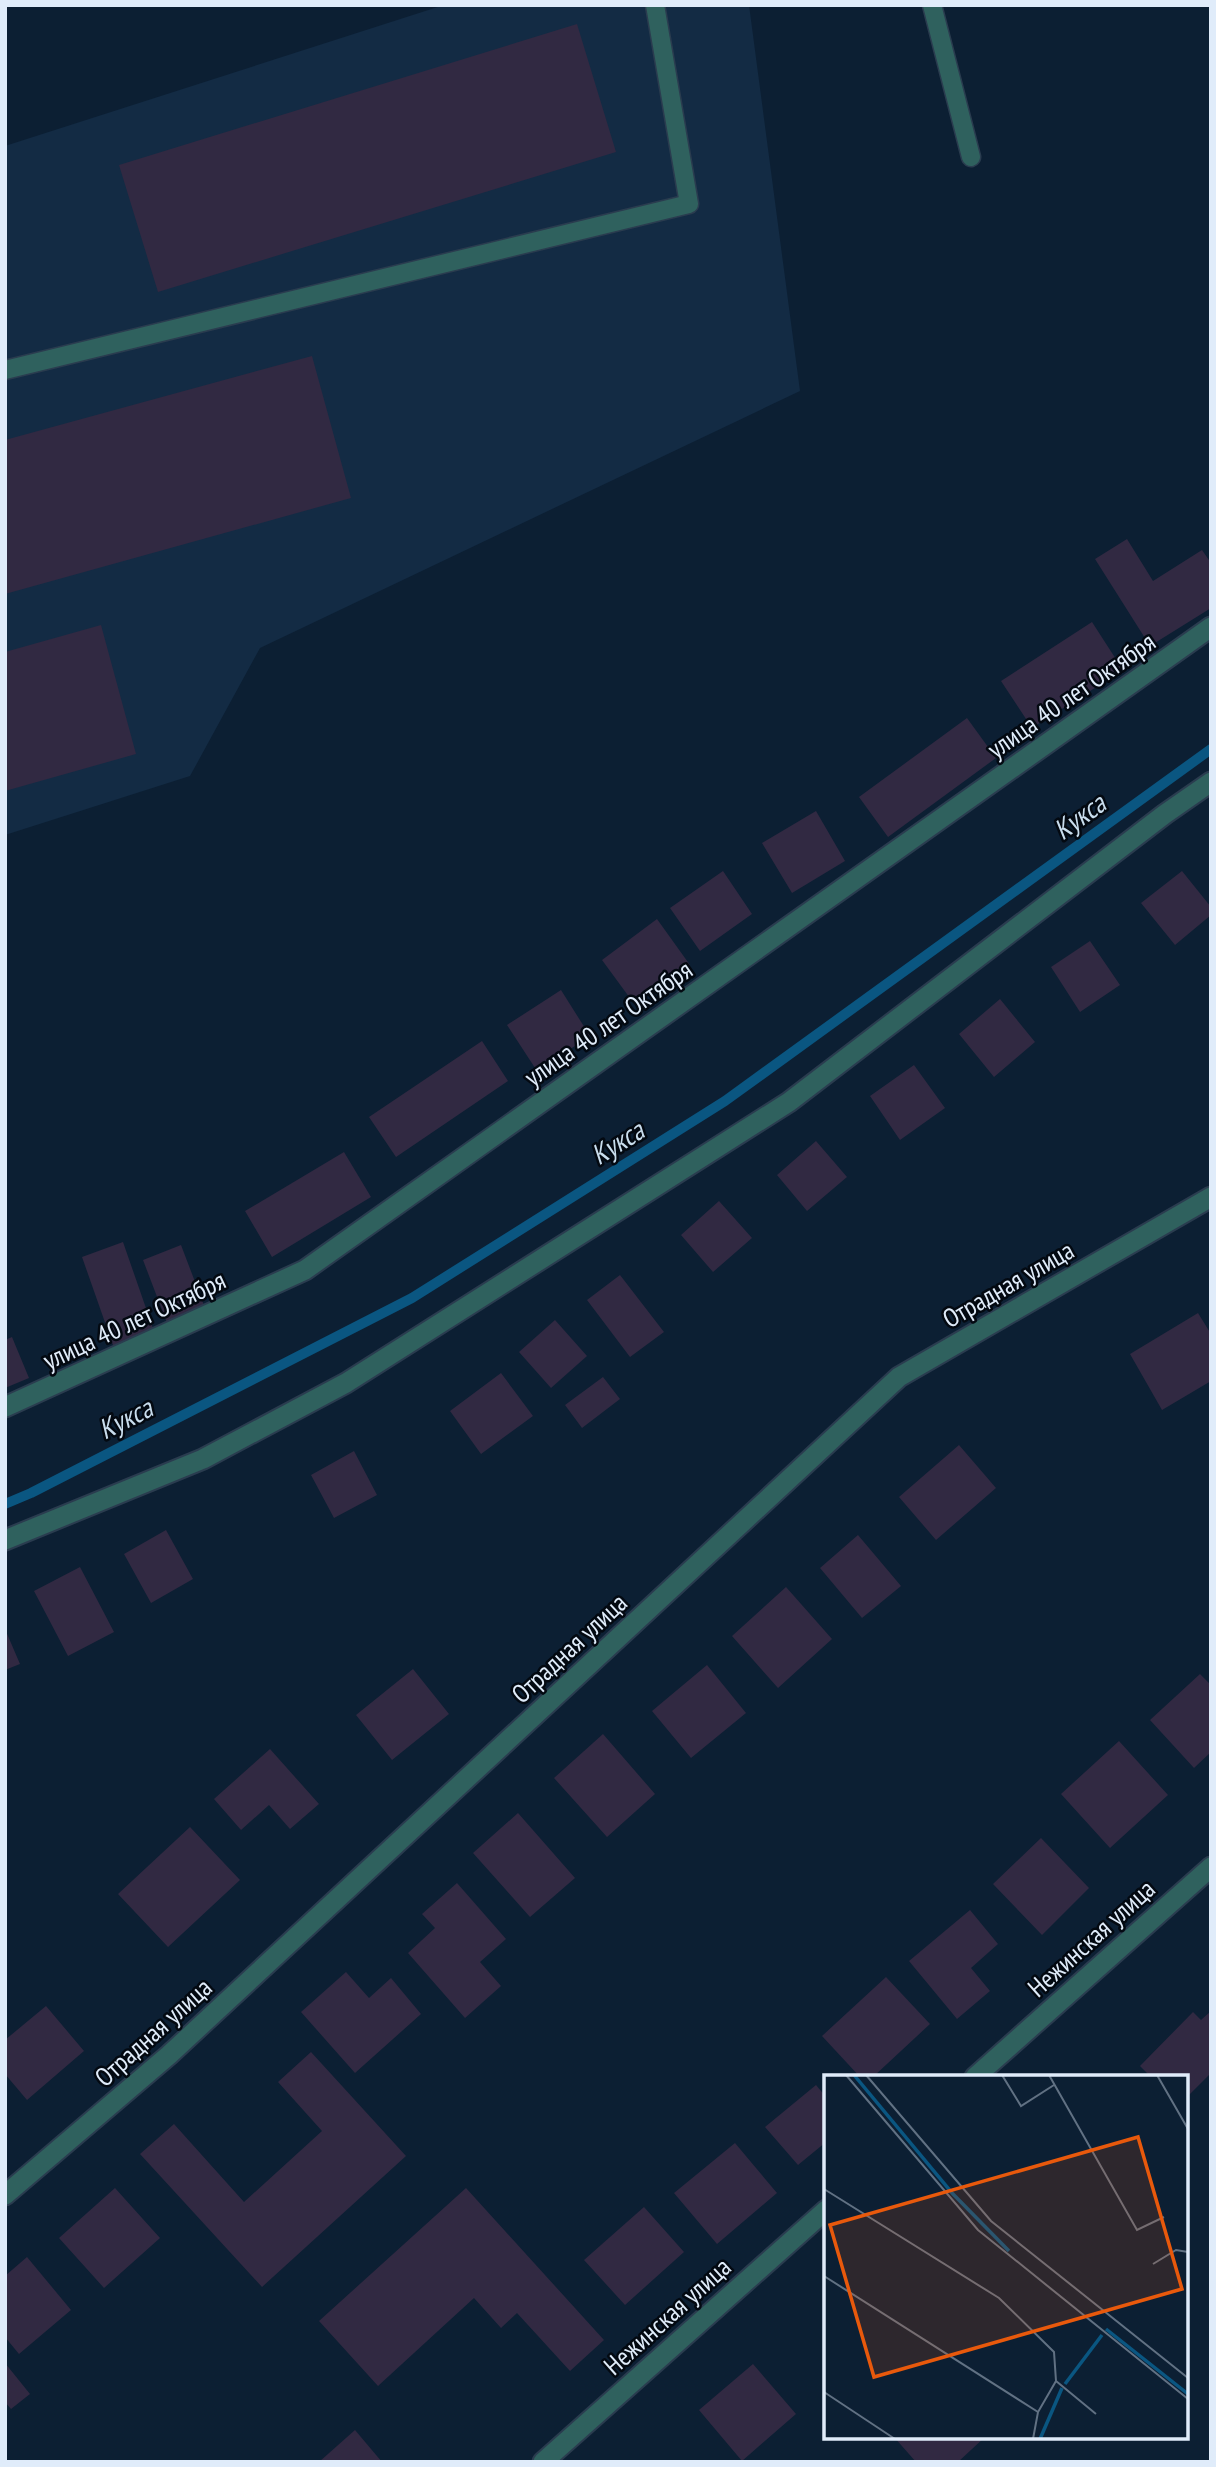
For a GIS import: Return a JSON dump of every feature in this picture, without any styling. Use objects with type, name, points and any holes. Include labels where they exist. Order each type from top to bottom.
[{"type":"street","name":"улица 40 лет Октября","points":[[5,1407],[305,1270],[1211,628]]},
{"type":"street","points":[[5,1540],[204,1459],[358,1376],[789,1102],[1165,814],[1211,782]]},
{"type":"street","name":"Отрадная улица","points":[[5,2195],[179,2045],[899,1377],[1211,1198]]},
{"type":"street","name":"Нежинская улица","points":[[977,2075],[1211,1867]]},
{"type":"street","name":"Нежинская улица","points":[[543,2462],[824,2212]]},
{"type":"lane","points":[[5,370],[689,204],[655,5]]},
{"type":"lane","points":[[932,5],[971,157]]},
{"type":"shaded area","points":[[444,5],[749,5],[800,391],[260,648],[190,776],[5,835],[5,146]]},
{"type":"building","points":[[577,24],[616,152],[158,292],[119,165]]},
{"type":"building","points":[[312,356],[351,498],[5,594],[5,440]]},
{"type":"building","points":[[1127,539],[1153,581],[1202,550],[1211,563],[1211,608],[1150,646],[1095,559]]},
{"type":"building","points":[[1092,622],[1123,670],[1032,728],[1001,681]]},
{"type":"building","points":[[101,625],[136,754],[5,791],[5,652]]},
{"type":"building","points":[[967,718],[996,758],[888,837],[859,797]]},
{"type":"building","points":[[816,811],[845,861],[792,893],[762,843]]},
{"type":"building","points":[[723,871],[752,914],[700,951],[670,908]]},
{"type":"building","points":[[1182,871],[1211,907],[1211,915],[1175,945],[1141,903]]},
{"type":"building","points":[[657,919],[690,965],[635,1005],[602,960]]},
{"type":"building","points":[[1090,941],[1120,985],[1080,1012],[1051,967]]},
{"type":"building","points":[[561,990],[590,1036],[537,1071],[507,1025]]},
{"type":"building","points":[[1000,999],[1035,1042],[994,1077],[959,1034]]},
{"type":"building","points":[[482,1041],[508,1081],[396,1157],[369,1117]]},
{"type":"building","points":[[914,1065],[945,1108],[900,1140],[870,1096]]},
{"type":"building","points":[[816,1141],[847,1177],[807,1211],[777,1175]]},
{"type":"building","points":[[344,1152],[371,1197],[272,1257],[245,1211]]},
{"type":"building","points":[[719,1201],[752,1238],[713,1272],[681,1235]]},
{"type":"building","points":[[123,1242],[155,1334],[114,1348],[82,1257]]},
{"type":"building","points":[[181,1245],[205,1308],[167,1323],[143,1260]]},
{"type":"building","points":[[620,1275],[664,1332],[630,1357],[587,1300]]},
{"type":"building","points":[[1198,1313],[1211,1334],[1211,1381],[1162,1410],[1130,1354]]},
{"type":"building","points":[[555,1320],[587,1356],[551,1388],[519,1352]]},
{"type":"building","points":[[12,1337],[29,1378],[5,1388],[5,1340]]},
{"type":"building","points":[[501,1373],[533,1416],[481,1454],[450,1411]]},
{"type":"building","points":[[603,1377],[620,1399],[582,1428],[565,1405]]},
{"type":"building","points":[[959,1445],[996,1488],[936,1540],[899,1497]]},
{"type":"building","points":[[354,1451],[377,1495],[334,1518],[311,1475]]},
{"type":"building","points":[[166,1530],[193,1579],[151,1603],[124,1554]]},
{"type":"building","points":[[858,1535],[901,1586],[862,1618],[820,1568]]},
{"type":"building","points":[[80,1567],[114,1632],[68,1656],[34,1591]]},
{"type":"building","points":[[786,1587],[832,1639],[778,1688],[732,1636]]},
{"type":"building","points":[[5,1629],[20,1664],[5,1670]]},
{"type":"building","points":[[707,1665],[746,1713],[691,1758],[652,1711]]},
{"type":"building","points":[[413,1669],[449,1714],[392,1760],[356,1715]]},
{"type":"building","points":[[1200,1674],[1211,1685],[1211,1752],[1194,1768],[1150,1720]]},
{"type":"building","points":[[603,1734],[655,1794],[607,1837],[554,1778]]},
{"type":"building","points":[[1119,1741],[1168,1795],[1110,1848],[1061,1794]]},
{"type":"building","points":[[270,1749],[319,1804],[290,1829],[269,1805],[241,1830],[214,1799]]},
{"type":"building","points":[[518,1813],[575,1878],[530,1917],[473,1853]]},
{"type":"building","points":[[190,1827],[240,1880],[168,1947],[118,1894]]},
{"type":"building","points":[[1041,1838],[1089,1888],[1042,1935],[993,1884]]},
{"type":"building","points":[[457,1883],[506,1939],[480,1962],[501,1986],[465,2018],[408,1953],[435,1928],[422,1914]]},
{"type":"building","points":[[970,1910],[998,1944],[971,1968],[990,1991],[957,2019],[909,1961]]},
{"type":"building","points":[[346,1972],[369,1998],[391,1978],[421,2014],[355,2073],[301,2012]]},
{"type":"building","points":[[886,1977],[930,2024],[875,2075],[858,2075],[822,2036]]},
{"type":"building","points":[[46,2006],[84,2051],[27,2100],[5,2074],[5,2040]]},
{"type":"building","points":[[1211,2011],[1211,2073],[1188,2096],[1188,2075],[1149,2075],[1140,2066],[1193,2012],[1201,2020]]},
{"type":"building","points":[[311,2052],[406,2156],[262,2287],[140,2154],[174,2124],[244,2202],[322,2131],[278,2082]]},
{"type":"building","points":[[816,2085],[824,2095],[824,2144],[798,2165],[765,2127]]},
{"type":"building","points":[[735,2143],[777,2193],[717,2244],[674,2193]]},
{"type":"building","points":[[115,2188],[160,2238],[104,2288],[59,2238]]},
{"type":"building","points":[[466,2188],[604,2340],[570,2371],[517,2313],[501,2328],[474,2298],[378,2386],[319,2321]]},
{"type":"building","points":[[644,2207],[684,2252],[625,2305],[584,2260]]},
{"type":"building","points":[[27,2257],[71,2310],[19,2354],[5,2337],[5,2276]]},
{"type":"building","points":[[5,2363],[30,2394],[11,2409],[5,2402]]},
{"type":"building","points":[[753,2364],[796,2414],[742,2461],[699,2410]]},
{"type":"building","points":[[355,2430],[382,2462],[319,2462]]},
{"type":"building","points":[[896,2439],[983,2439],[958,2462],[916,2462]]},
{"type":"waterway","name":"Кукса","points":[[5,1504],[412,1298],[725,1101],[1211,749]]}]
